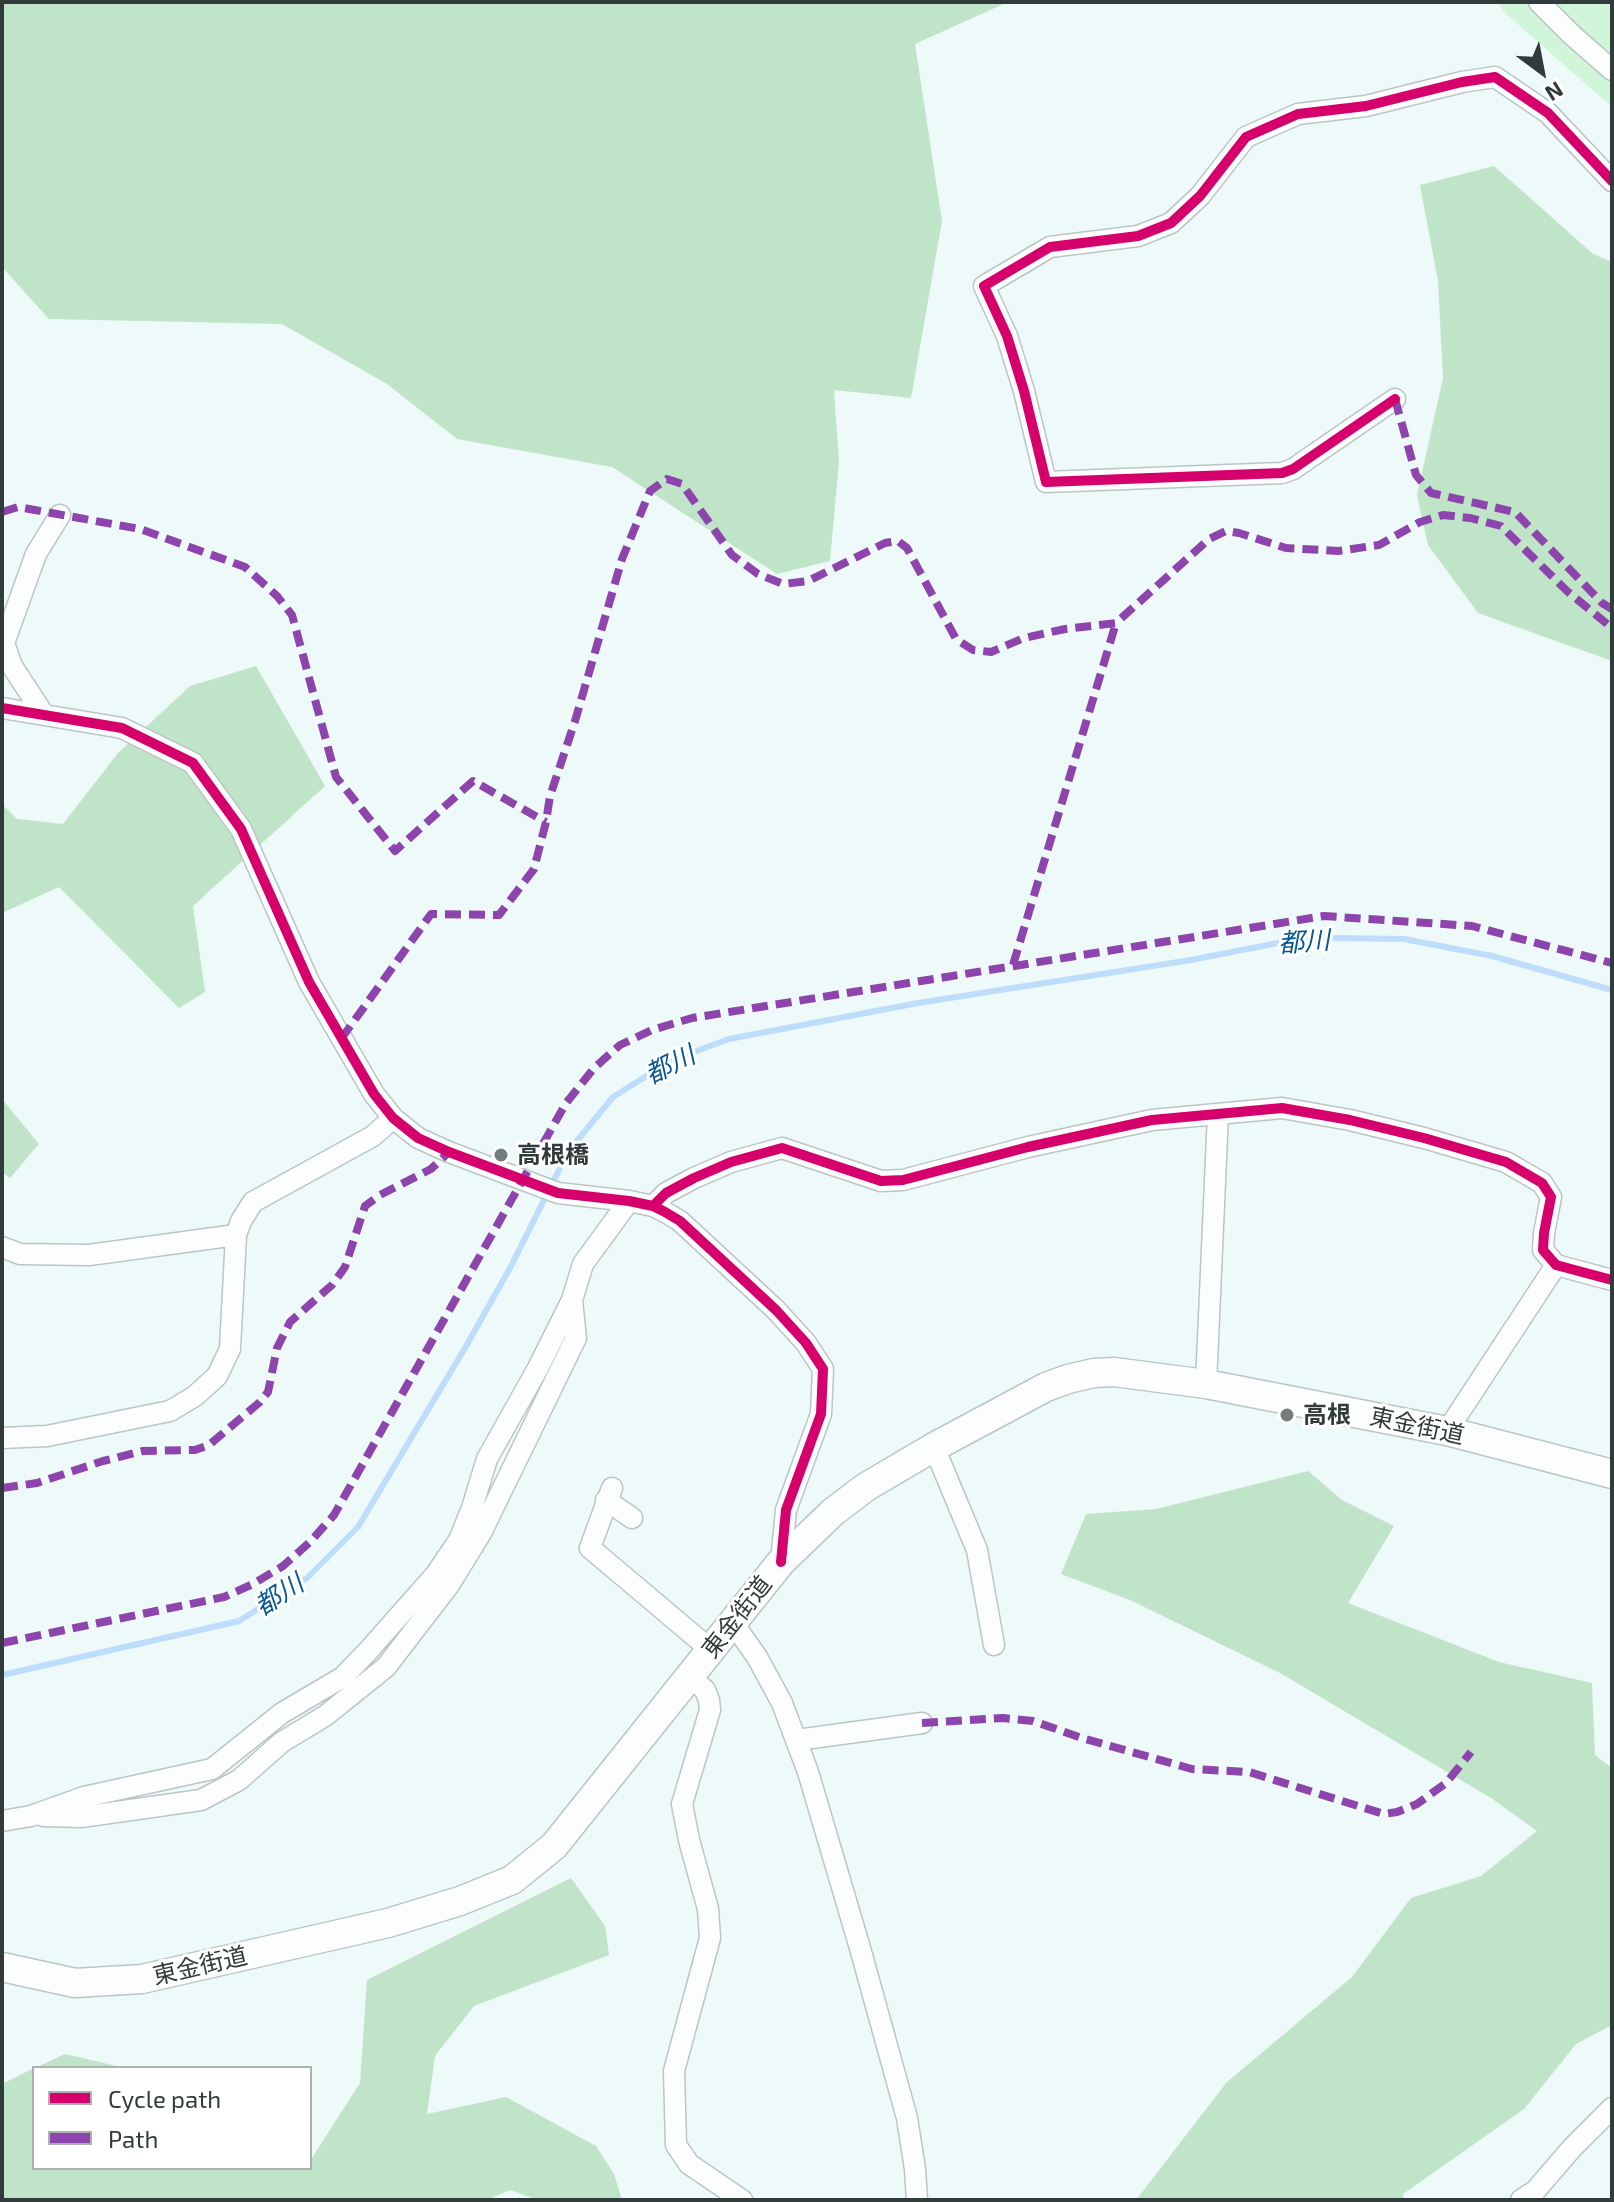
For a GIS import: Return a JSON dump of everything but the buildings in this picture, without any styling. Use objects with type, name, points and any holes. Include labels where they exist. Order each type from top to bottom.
[{"type":"highway","name":"東金街道","points":[[2,1967],[75,1983],[142,1979],[388,1923],[460,1901],[512,1880],[554,1846],[781,1562],[833,1512],[866,1487],[934,1447],[1046,1387],[1081,1376],[1114,1372],[1206,1384],[1447,1431],[1612,1474]]},
{"type":"street","points":[[1539,2],[1612,70]]},
{"type":"street","points":[[1395,399],[1293,469],[1282,473],[1046,482],[1007,336],[984,286],[1050,247],[1138,236],[1171,223],[1200,196],[1246,137],[1298,114],[1366,106],[1462,82],[1495,77],[1548,113],[1612,181]]},
{"type":"street","points":[[44,715],[12,666],[4,643],[36,554],[60,515]]},
{"type":"street","points":[[2,708],[122,728],[193,763],[241,829],[309,982],[374,1094],[393,1118],[418,1138],[558,1193],[653,1206],[680,1221],[776,1310],[806,1343],[823,1369],[821,1414],[786,1510],[781,1562]]},
{"type":"street","points":[[653,1206],[666,1193],[694,1178],[731,1162],[782,1148],[881,1181],[903,1180],[984,1157],[1136,1123],[1282,1108],[1350,1120],[1506,1162],[1542,1183],[1551,1197],[1543,1250],[1556,1265],[1612,1280]]},
{"type":"street","points":[[1206,1384],[1218,1114]]},
{"type":"street","points":[[2,1438],[47,1436],[170,1411],[195,1396],[217,1376],[230,1349],[236,1235],[253,1202],[373,1136],[393,1118]]},
{"type":"street","points":[[2,1821],[31,1816],[84,1797],[212,1769],[282,1713],[343,1677],[436,1574],[459,1540],[487,1459],[572,1300],[583,1264],[629,1201]]},
{"type":"street","points":[[2,1247],[20,1254],[89,1255],[236,1235]]},
{"type":"street","points":[[1447,1431],[1556,1265]]},
{"type":"street","points":[[31,1816],[81,1817],[201,1800],[239,1780],[282,1742],[325,1716],[386,1667],[449,1585],[487,1522],[576,1338],[572,1300]]},
{"type":"street","points":[[934,1447],[977,1550],[994,1645]]},
{"type":"street","points":[[632,1518],[609,1494],[590,1548],[711,1650]]},
{"type":"street","points":[[733,1623],[757,1657],[782,1703],[797,1740],[907,2118],[917,2200]]},
{"type":"street","points":[[690,1677],[705,1690],[710,1710],[682,1804],[708,1909],[710,1938],[674,2071],[676,2145],[689,2164],[742,2200]]},
{"type":"street","points":[[797,1740],[922,1723]]},
{"type":"street","points":[[1521,2200],[1535,2191],[1612,2108]]},
{"type":"green space","points":[[2,2],[1008,2],[915,44],[942,221],[911,398],[834,390],[839,462],[830,561],[777,574],[612,467],[457,439],[387,384],[282,324],[49,319],[2,267]]},
{"type":"green space","points":[[1497,2],[1612,2],[1612,107],[1505,13]]},
{"type":"green space","points":[[1494,166],[1593,254],[1612,262],[1612,661],[1478,613],[1428,545],[1417,495],[1443,378],[1438,281],[1420,185]]},
{"type":"green space","points":[[256,666],[325,786],[193,906],[205,992],[179,1008],[59,887],[2,913],[2,804],[17,819],[63,824],[118,753],[190,686]]},
{"type":"green space","points":[[2,1099],[39,1144],[10,1178],[2,1172]]},
{"type":"green space","points":[[1308,1471],[1342,1500],[1394,1526],[1348,1603],[1499,1662],[1592,1683],[1595,1755],[1612,1768],[1612,2025],[1576,2044],[1524,2109],[1403,2194],[1404,2200],[1136,2200],[1227,2082],[1352,1977],[1411,1898],[1481,1876],[1537,1831],[1491,1798],[1280,1673],[1130,1600],[1061,1574],[1086,1514],[1156,1509]]},
{"type":"green space","points":[[571,1878],[605,1926],[609,1955],[474,2006],[435,2056],[427,2114],[506,2097],[596,2146],[614,2174],[622,2200],[538,2200],[510,2190],[487,2200],[2,2200],[2,2084],[32,2069],[32,2170],[312,2170],[312,2158],[360,2083],[367,1980]]},
{"type":"green space","points":[[65,2054],[116,2066],[39,2066]]},
{"type":"waterway","name":"都川","points":[[2,1675],[239,1621],[307,1578],[358,1527],[510,1268],[568,1152],[613,1097],[672,1060],[729,1039],[918,1003],[1191,960],[1293,940],[1404,939],[1492,956],[1612,990]]},
{"type":"marked path","points":[[1395,399],[1416,475],[1431,493],[1515,512],[1602,603],[1612,609]]},
{"type":"marked path","points":[[341,1039],[431,914],[499,915],[534,869],[550,796],[622,559],[650,491],[667,479],[682,484],[732,555],[758,574],[783,584],[808,581],[885,543],[898,541],[907,548],[956,639],[973,650],[991,652],[1024,638],[1116,623],[1209,539],[1226,531],[1286,548],[1338,551],[1379,545],[1420,522],[1443,515],[1501,526],[1567,591],[1612,628]]},
{"type":"marked path","points":[[2,512],[18,507],[140,529],[245,567],[277,596],[292,615],[336,777],[395,851],[473,781],[546,822]]},
{"type":"marked path","points":[[1013,965],[1116,623]]},
{"type":"marked path","points":[[2,1643],[224,1597],[283,1566],[310,1542],[334,1515],[566,1103],[594,1068],[620,1045],[652,1030],[692,1018],[1324,916],[1472,926],[1612,963]]},
{"type":"marked path","points":[[2,1488],[37,1483],[143,1451],[195,1450],[209,1445],[268,1392],[277,1348],[290,1322],[332,1285],[345,1267],[365,1206],[431,1169],[449,1152]]},
{"type":"marked path","points":[[922,1723],[1003,1718],[1033,1721],[1192,1769],[1249,1772],[1384,1814],[1417,1804],[1446,1783],[1471,1752]]},
{"type":"cycle path","points":[[1395,399],[1293,469],[1282,473],[1046,482],[1007,336],[984,286],[1050,247],[1138,236],[1171,223],[1200,196],[1246,137],[1298,114],[1366,106],[1462,82],[1495,77],[1548,113],[1612,181]]},
{"type":"cycle path","points":[[2,708],[122,728],[193,763],[241,829],[309,982],[374,1094],[393,1118],[418,1138],[558,1193],[653,1206],[680,1221],[776,1310],[806,1343],[823,1369],[821,1414],[786,1510],[781,1562]]},
{"type":"cycle path","points":[[653,1206],[666,1193],[694,1178],[731,1162],[782,1148],[881,1181],[903,1180],[1028,1147],[1152,1120],[1282,1108],[1350,1120],[1506,1162],[1542,1183],[1551,1197],[1543,1250],[1556,1265],[1612,1280]]},
{"type":"place","name":"高根橋","points":[[501,1155]]},
{"type":"place","name":"高根","points":[[1287,1415]]}]
